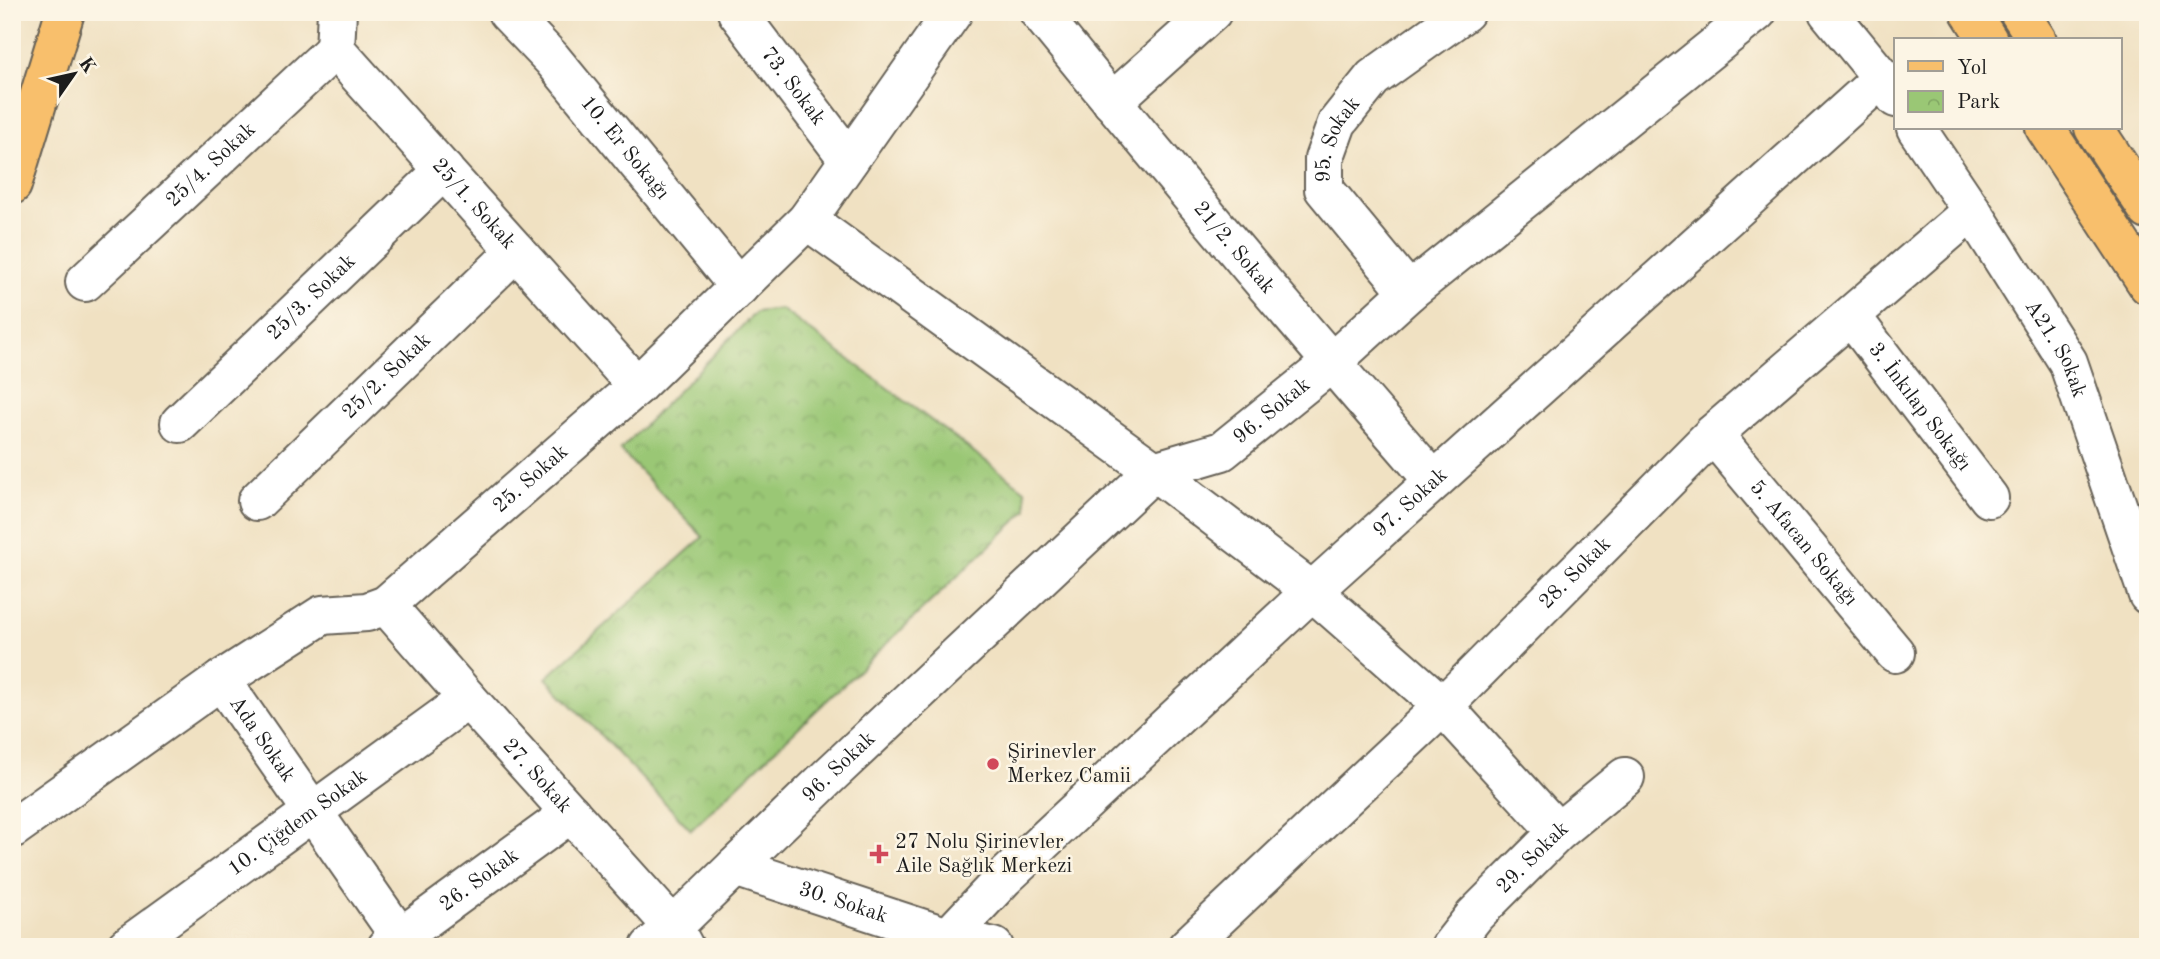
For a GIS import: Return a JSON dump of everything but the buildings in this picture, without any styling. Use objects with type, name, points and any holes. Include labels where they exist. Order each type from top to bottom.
[{"type":"main road","points":[[12,185],[65,12]]},
{"type":"main road","points":[[1970,12],[1987,38]]},
{"type":"main road","points":[[2019,12],[2036,38]]},
{"type":"main road","points":[[2046,130],[2148,285]]},
{"type":"main road","points":[[2095,130],[2148,210]]},
{"type":"street","name":"10. Er Sokağı","points":[[507,12],[552,59],[739,287]]},
{"type":"street","name":"73. Sokak","points":[[737,12],[849,160]]},
{"type":"street","name":"21/2. Sokak","points":[[1040,12],[1331,363],[1434,481]]},
{"type":"street","points":[[1112,102],[1212,12]]},
{"type":"street","name":"95. Sokak","points":[[1409,292],[1324,189],[1324,159],[1337,123],[1373,78],[1465,12]]},
{"type":"street","name":"96. Sokak","points":[[669,940],[735,867],[1154,471],[1222,451],[1331,363],[1409,292],[1757,12]]},
{"type":"street","points":[[1828,12],[1889,88]]},
{"type":"street","name":"25. Sokak","points":[[12,829],[221,680],[323,615],[368,612],[386,605],[637,386],[807,220],[952,13]]},
{"type":"street","name":"25/1. Sokak","points":[[336,31],[444,170],[637,386]]},
{"type":"street","name":"25/4. Sokak","points":[[85,282],[336,31]]},
{"type":"street","name":"97. Sokak","points":[[943,942],[1004,878],[1312,591],[1434,481],[1889,88]]},
{"type":"street","name":"A21. Sokak","points":[[1917,130],[2068,362],[2148,595]]},
{"type":"street","name":"25/3. Sokak","points":[[180,424],[444,170]]},
{"type":"street","name":"28. Sokak","points":[[1187,947],[1443,706],[1713,434],[1972,211]]},
{"type":"street","points":[[807,220],[1154,471],[1312,591],[1443,706],[1558,832]]},
{"type":"street","name":"25/2. Sokak","points":[[257,501],[516,251]]},
{"type":"street","name":"3. İnkılap Sokağı","points":[[1851,316],[1989,498]]},
{"type":"street","name":"5. Afacan Sokağı","points":[[1713,434],[1895,653]]},
{"type":"street","name":"27. Sokak","points":[[386,605],[571,813],[669,940]]},
{"type":"street","name":"Ada Sokak","points":[[221,680],[313,811],[393,942]]},
{"type":"street","name":"10. Çiğdem Sokak","points":[[126,947],[468,699]]},
{"type":"street","name":"29. Sokak","points":[[1450,947],[1475,915],[1558,832],[1625,777]]},
{"type":"street","name":"26. Sokak","points":[[393,942],[571,813]]},
{"type":"street","name":"30. Sokak","points":[[735,867],[943,942],[994,947]]},
{"type":"green space","points":[[781,309],[1025,490],[1027,510],[691,830],[546,678],[703,537],[620,450],[756,312]]},
{"type":"place","name":"Şirinevler Merkez Camii","points":[[993,764]]},
{"type":"place","name":"27 Nolu Şirinevler Aile Sağlık Merkezi","points":[[879,854]]}]
